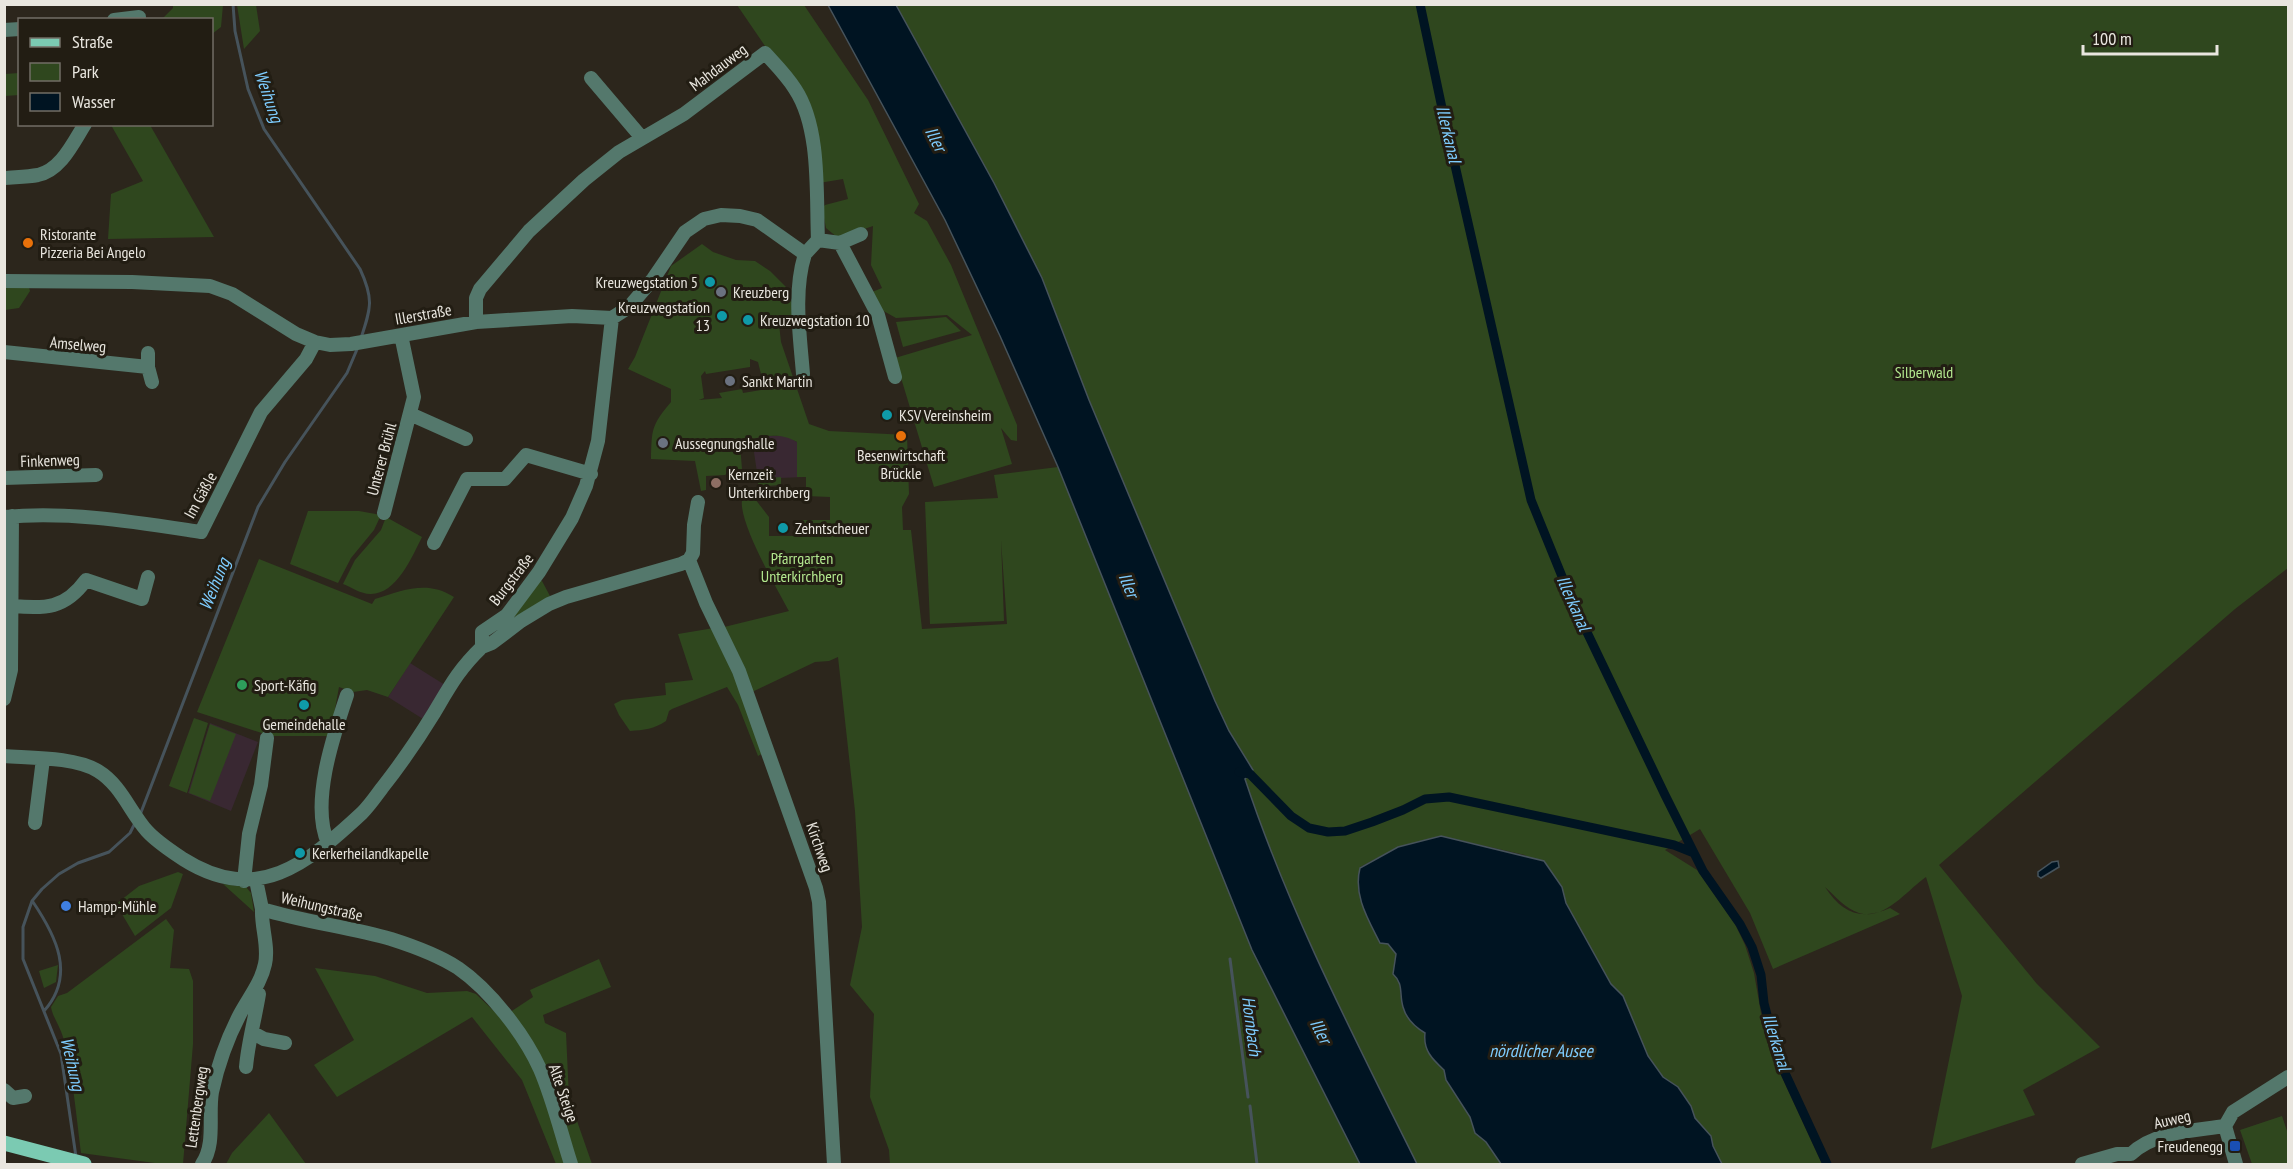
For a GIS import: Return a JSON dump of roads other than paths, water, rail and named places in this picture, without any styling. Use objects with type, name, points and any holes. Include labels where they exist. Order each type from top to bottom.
[{"type":"main road","points":[[4,1136],[23,1146],[84,1164]]},
{"type":"main road","points":[[4,1143],[23,1146]]},
{"type":"street","points":[[123,18],[140,14]]},
{"type":"street","name":"Mahdauweg","points":[[476,322],[476,298],[480,289],[529,231],[584,180],[619,152],[684,114],[765,53],[795,89],[806,111],[813,146],[818,240]]},
{"type":"street","points":[[591,78],[642,138]]},
{"type":"street","points":[[4,178],[37,175],[48,171],[65,155],[84,126]]},
{"type":"street","points":[[612,318],[629,308],[653,279],[685,232],[704,219],[721,215],[757,220],[805,255]]},
{"type":"street","points":[[803,374],[798,274],[805,255],[818,240],[840,243],[861,234]]},
{"type":"street","points":[[840,243],[878,315],[895,377]]},
{"type":"street","name":"Illerstraße","points":[[4,281],[100,281],[210,286],[232,294],[296,334],[330,345],[351,344],[476,322],[572,316],[612,318]]},
{"type":"street","name":"Burgstraße","points":[[250,880],[282,872],[328,843],[365,810],[401,764],[455,676],[482,647],[482,632],[507,615],[539,572],[572,518],[589,473],[602,418],[612,318]]},
{"type":"street","name":"Unterer Brühl","points":[[384,513],[414,397],[400,335]]},
{"type":"street","name":"Im Gäßle","points":[[8,517],[55,515],[110,518],[201,532],[261,412],[306,359],[315,342]]},
{"type":"street","name":"Amselweg","points":[[4,352],[50,358],[148,360],[152,382]]},
{"type":"street","name":"Unterer Brühl","points":[[410,414],[466,439]]},
{"type":"street","points":[[434,543],[467,479],[505,478],[526,454],[589,473]]},
{"type":"street","name":"Finkenweg","points":[[4,478],[96,475]]},
{"type":"street","points":[[482,647],[492,643],[521,621],[557,600],[689,560],[693,553],[694,525],[699,502]]},
{"type":"street","points":[[4,699],[12,670],[13,606],[8,517]]},
{"type":"street","name":"Kirchweg","points":[[689,560],[706,603],[739,671],[816,888],[821,926],[834,1164]]},
{"type":"street","points":[[13,606],[40,609],[64,602],[86,580],[142,599],[148,577]]},
{"type":"street","points":[[328,843],[322,820],[325,768],[332,737],[347,694]]},
{"type":"street","points":[[4,756],[85,765],[98,771],[111,782],[153,837],[191,864],[224,878],[250,880],[249,834],[261,785],[267,738]]},
{"type":"street","points":[[35,823],[43,759]]},
{"type":"street","name":"Weihungstraße","points":[[250,880],[262,909],[390,939],[453,965],[479,986],[520,1034]]},
{"type":"street","name":"Lettenbergweg","points":[[202,1164],[206,1159],[210,1135],[212,1095],[219,1061],[227,1039],[255,990],[265,964],[262,909]]},
{"type":"street","name":"Lettenbergweg","points":[[246,1067],[247,1048],[253,1033],[259,994],[255,990]]},
{"type":"street","points":[[253,1033],[264,1039],[285,1043]]},
{"type":"street","name":"Alte Steige","points":[[520,1034],[540,1070],[571,1164]]},
{"type":"street","points":[[2236,1164],[2225,1126],[2233,1112],[2289,1077]]},
{"type":"street","points":[[4,1090],[13,1098],[25,1096]]},
{"type":"street","name":"Auweg","points":[[2082,1164],[2117,1154],[2129,1159],[2139,1146],[2172,1134],[2225,1126]]},
{"type":"water","name":"Iller","points":[[828,5],[896,5],[994,183],[1042,278],[1089,400],[1215,701],[1229,731],[1253,770],[1245,779],[1262,829],[1302,926],[1417,1164],[1360,1164],[1252,950],[1058,467],[1000,336],[945,220]]},
{"type":"water","name":"nördlicher Ausee","points":[[1441,836],[1544,861],[1562,887],[1566,903],[1611,984],[1623,996],[1648,1056],[1663,1077],[1678,1087],[1691,1106],[1695,1118],[1711,1136],[1722,1164],[1501,1164],[1486,1142],[1475,1133],[1470,1117],[1446,1080],[1444,1070],[1427,1049],[1425,1033],[1406,1015],[1400,985],[1393,974],[1396,954],[1388,944],[1380,943],[1367,916],[1358,888],[1360,868],[1398,847]]},
{"type":"water","points":[[2058,861],[2059,867],[2041,878],[2038,876],[2038,872],[2052,862]]},
{"type":"waterway","name":"Weihung","points":[[233,4],[235,31],[248,89],[264,129],[360,269],[364,279],[370,304],[361,338]]},
{"type":"waterway","name":"Illerkanal","points":[[1420,4],[1531,500],[1572,601],[1665,795],[1703,871],[1740,924],[1752,947],[1761,975],[1764,1003],[1778,1058],[1827,1164]]},
{"type":"waterway","name":"Weihung","points":[[140,815],[258,507],[285,462],[347,373],[358,347]]},
{"type":"waterway","points":[[1239,772],[1250,774],[1291,816],[1309,828],[1328,832],[1345,831],[1372,822],[1425,799],[1449,797],[1674,845],[1694,853]]},
{"type":"waterway","name":"Weihung","points":[[76,1157],[61,1054],[23,959],[23,927],[32,901],[42,889],[59,874],[78,863],[109,852],[130,833],[135,823]]},
{"type":"waterway","points":[[33,902],[55,942],[61,970],[54,997],[44,1011]]},
{"type":"waterway","name":"Hornbach","points":[[1230,959],[1248,1097]]},
{"type":"waterway","name":"Hornbach","points":[[1250,1106],[1257,1164]]},
{"type":"place","name":"Ristorante Pizzeria Bei Angelo","points":[[28,243]]},
{"type":"place","name":"Kreuzwegstation 5","points":[[710,282]]},
{"type":"place","name":"Kreuzberg","points":[[721,292]]},
{"type":"place","name":"Kreuzwegstation 13","points":[[722,316]]},
{"type":"place","name":"Kreuzwegstation 10","points":[[748,320]]},
{"type":"place","name":"Sankt Martin","points":[[730,381]]},
{"type":"place","name":"KSV Vereinsheim","points":[[887,415]]},
{"type":"place","name":"Besenwirtschaft Brückle","points":[[901,436]]},
{"type":"place","name":"Aussegnungshalle","points":[[663,443]]},
{"type":"place","name":"Kernzeit Unterkirchberg","points":[[716,483]]},
{"type":"place","name":"Zehntscheuer","points":[[783,528]]},
{"type":"place","name":"Sport-Käfig","points":[[242,685]]},
{"type":"place","name":"Gemeindehalle","points":[[304,705]]},
{"type":"place","name":"Kerkerheilandkapelle","points":[[300,853]]},
{"type":"place","name":"Hampp-Mühle","points":[[66,906]]},
{"type":"place","name":"Freudenegg","points":[[2235,1146]]},
{"type":"park label","name":"Silberwald","points":[[1924,372]]},
{"type":"park label","name":"Pfarrgarten Unterkirchberg","points":[[802,567]]}]
